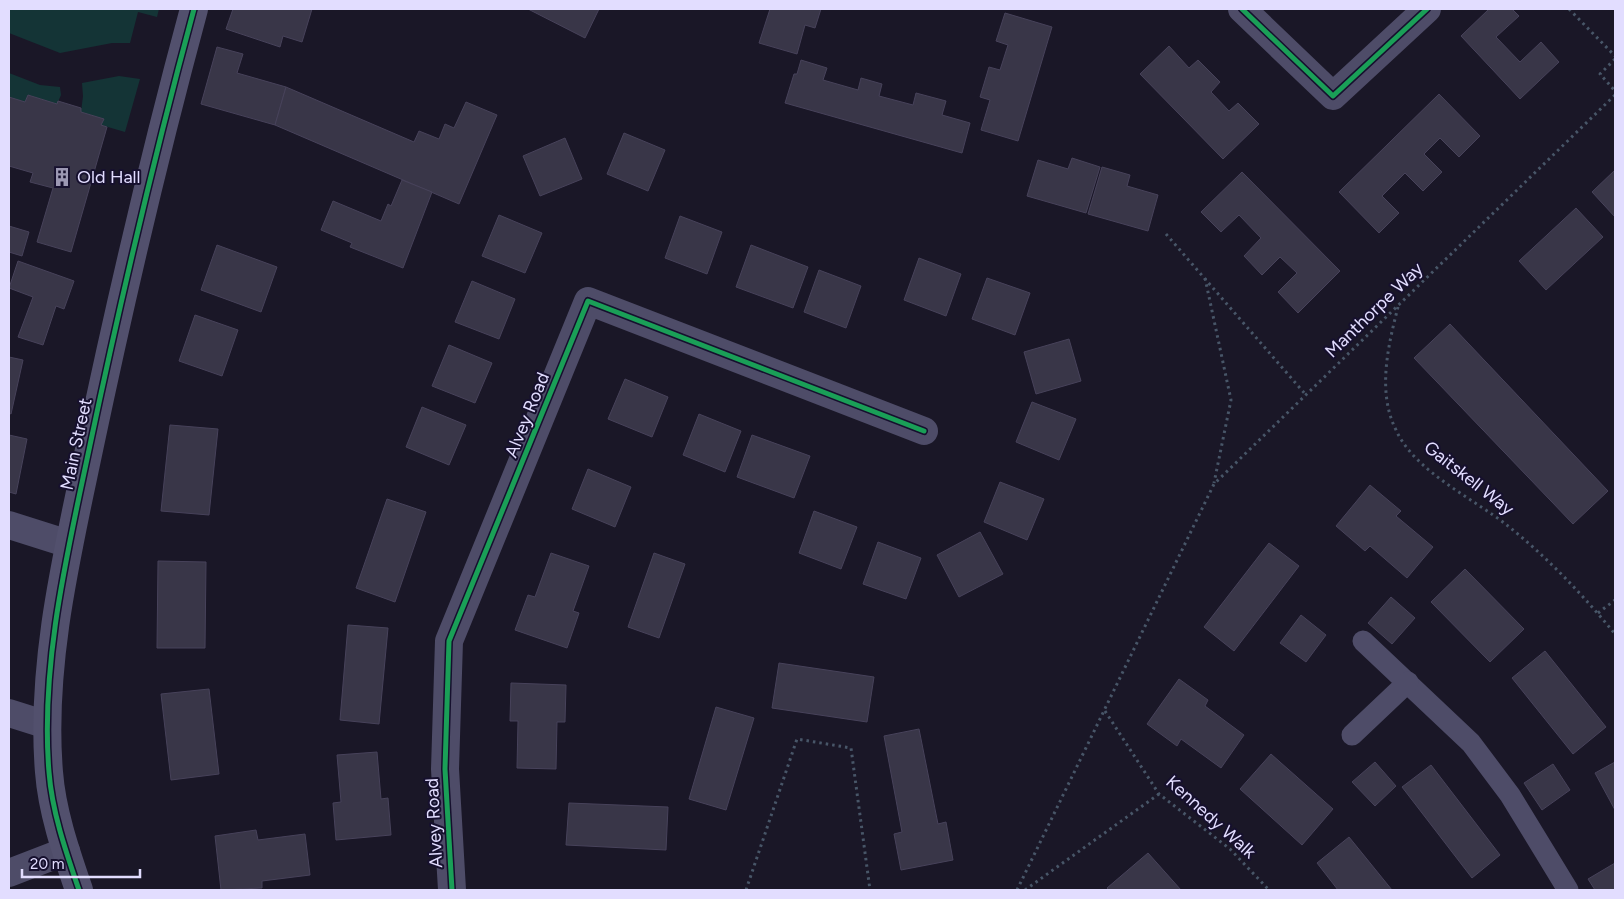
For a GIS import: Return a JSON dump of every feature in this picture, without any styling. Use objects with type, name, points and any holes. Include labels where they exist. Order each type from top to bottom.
[{"type":"street","name":"Main Street","points":[[79,890],[66,852],[49,773],[47,725],[49,676],[69,544],[122,294],[194,9]]},
{"type":"street","points":[[1242,9],[1333,96],[1427,9]]},
{"type":"street","name":"Alvey Road","points":[[452,890],[445,768],[449,641],[588,301],[924,431]]},
{"type":"street","points":[[9,525],[69,544]]},
{"type":"street","points":[[9,713],[47,725]]},
{"type":"street","points":[[9,873],[66,852]]},
{"type":"lane","points":[[1363,641],[1471,743],[1510,795],[1568,890]]},
{"type":"lane","points":[[1352,735],[1408,682]]},
{"type":"path","points":[[1569,9],[1615,57],[1600,74],[1615,91]]},
{"type":"path","points":[[1166,234],[1306,395]]},
{"type":"path","points":[[1018,890],[1214,484],[1231,400],[1204,278]]},
{"type":"path","points":[[1598,613],[1615,600]]},
{"type":"path","points":[[746,890],[797,739],[851,748],[870,890]]},
{"type":"path","points":[[1025,890],[1159,794]]},
{"type":"green space","points":[[9,9],[159,9],[157,17],[138,12],[130,43],[112,43],[60,53],[9,33]]},
{"type":"green space","points":[[9,73],[40,85],[60,87],[61,95],[57,104],[28,95],[25,102],[9,97]]},
{"type":"green space","points":[[119,76],[140,79],[125,132],[101,125],[103,119],[81,112],[82,83]]},
{"type":"building","points":[[233,9],[312,9],[302,42],[283,36],[280,47],[226,29]]},
{"type":"building","points":[[528,9],[599,9],[585,38]]},
{"type":"building","points":[[770,9],[821,9],[815,28],[805,25],[797,54],[759,43]]},
{"type":"building","points":[[1489,9],[1512,9],[1519,16],[1496,37],[1520,62],[1541,42],[1559,62],[1520,99],[1461,36]]},
{"type":"building","points":[[1005,13],[1052,27],[1018,141],[981,130],[990,100],[980,97],[989,67],[1000,70],[1008,45],[996,41]]},
{"type":"building","points":[[1169,46],[1189,68],[1198,60],[1220,82],[1211,92],[1229,111],[1238,103],[1259,124],[1223,159],[1140,74]]},
{"type":"building","points":[[217,47],[243,54],[237,73],[286,87],[275,125],[201,104]]},
{"type":"building","points":[[801,60],[827,68],[823,80],[858,90],[861,78],[882,84],[879,96],[913,105],[916,93],[946,101],[942,115],[970,123],[962,153],[785,103],[794,74],[797,74]]},
{"type":"building","points":[[286,87],[414,142],[419,131],[439,139],[445,124],[454,128],[466,102],[497,115],[459,204],[275,125]]},
{"type":"building","points":[[1439,94],[1480,136],[1459,157],[1440,138],[1424,154],[1442,172],[1423,191],[1405,173],[1382,196],[1399,213],[1379,233],[1339,192]]},
{"type":"building","name":"Old Hall","points":[[28,95],[57,104],[58,101],[81,108],[81,112],[104,119],[101,125],[107,127],[71,252],[37,242],[53,188],[30,182],[33,173],[9,166],[9,97],[25,102]]},
{"type":"building","points":[[624,133],[665,150],[648,191],[607,174]]},
{"type":"building","points":[[565,138],[582,179],[540,196],[523,156]]},
{"type":"building","points":[[1072,158],[1100,167],[1086,213],[1027,196],[1038,160],[1068,169]]},
{"type":"building","points":[[1102,167],[1130,175],[1127,186],[1158,195],[1148,231],[1088,214]]},
{"type":"building","points":[[1615,170],[1615,217],[1592,192]]},
{"type":"building","points":[[1242,172],[1340,271],[1298,313],[1278,292],[1297,273],[1280,257],[1262,275],[1244,256],[1261,238],[1239,215],[1221,232],[1201,212]]},
{"type":"building","points":[[402,180],[432,192],[403,268],[350,247],[352,243],[321,230],[333,201],[381,221],[388,204],[391,206]]},
{"type":"building","points":[[1576,208],[1603,237],[1546,290],[1519,261]]},
{"type":"building","points":[[499,215],[542,233],[525,273],[482,256]]},
{"type":"building","points":[[680,216],[722,232],[707,274],[665,258]]},
{"type":"building","points":[[9,226],[29,232],[22,256],[9,252]]},
{"type":"building","points":[[217,245],[277,267],[261,312],[201,290]]},
{"type":"building","points":[[751,245],[808,267],[793,308],[736,287]]},
{"type":"building","points":[[919,258],[961,274],[946,316],[904,300]]},
{"type":"building","points":[[18,261],[74,281],[64,309],[56,306],[43,345],[18,337],[33,297],[9,288]]},
{"type":"building","points":[[819,270],[861,286],[846,328],[804,312]]},
{"type":"building","points":[[987,278],[1030,293],[1015,335],[972,319]]},
{"type":"building","points":[[472,281],[515,299],[499,339],[455,322]]},
{"type":"building","points":[[195,315],[238,330],[222,376],[179,361]]},
{"type":"building","points":[[1450,324],[1608,491],[1573,524],[1414,358]]},
{"type":"building","points":[[1069,339],[1081,381],[1036,394],[1024,352]]},
{"type":"building","points":[[449,345],[492,363],[475,403],[432,386]]},
{"type":"building","points":[[9,357],[23,360],[11,414],[9,413]]},
{"type":"building","points":[[625,379],[668,397],[652,437],[608,419]]},
{"type":"building","points":[[1032,402],[1076,419],[1059,460],[1016,442]]},
{"type":"building","points":[[422,407],[466,425],[449,465],[406,447]]},
{"type":"building","points":[[699,414],[741,431],[725,472],[683,455]]},
{"type":"building","points":[[170,425],[218,429],[209,515],[161,511]]},
{"type":"building","points":[[9,435],[27,439],[16,494],[9,492]]},
{"type":"building","points":[[752,435],[810,456],[794,498],[737,477]]},
{"type":"building","points":[[588,469],[631,487],[615,527],[572,509]]},
{"type":"building","points":[[1000,482],[1044,499],[1027,540],[984,522]]},
{"type":"building","points":[[1370,485],[1401,511],[1396,516],[1433,547],[1407,578],[1370,546],[1365,551],[1336,526]]},
{"type":"building","points":[[387,499],[426,512],[395,602],[356,588]]},
{"type":"building","points":[[814,511],[857,527],[841,569],[799,553]]},
{"type":"building","points":[[980,532],[1003,574],[959,597],[937,555]]},
{"type":"building","points":[[878,542],[921,558],[906,599],[863,584]]},
{"type":"building","points":[[1269,543],[1299,566],[1234,651],[1204,627]]},
{"type":"building","points":[[551,553],[589,566],[573,611],[579,613],[567,648],[515,630],[528,595],[535,597]]},
{"type":"building","points":[[654,553],[685,564],[659,638],[628,627]]},
{"type":"building","points":[[158,561],[206,562],[205,648],[157,648]]},
{"type":"building","points":[[1465,569],[1524,629],[1490,662],[1431,602]]},
{"type":"building","points":[[1391,597],[1415,618],[1392,644],[1368,623]]},
{"type":"building","points":[[1301,615],[1326,635],[1306,662],[1280,643]]},
{"type":"building","points":[[348,625],[388,628],[379,724],[340,720]]},
{"type":"building","points":[[1545,651],[1606,727],[1573,754],[1512,678]]},
{"type":"building","points":[[779,663],[874,677],[867,722],[772,708]]},
{"type":"building","points":[[1179,679],[1208,700],[1205,706],[1244,735],[1221,768],[1181,739],[1177,746],[1147,724]]},
{"type":"building","points":[[511,683],[566,685],[565,722],[557,722],[556,769],[517,768],[518,721],[510,721]]},
{"type":"building","points":[[209,689],[219,774],[171,780],[161,694]]},
{"type":"building","points":[[716,707],[754,718],[726,810],[689,799]]},
{"type":"building","points":[[919,729],[938,824],[946,822],[953,860],[901,870],[894,834],[902,832],[884,736]]},
{"type":"building","points":[[377,752],[381,799],[388,798],[391,835],[336,840],[333,803],[341,802],[337,755]]},
{"type":"building","points":[[1271,754],[1333,809],[1302,845],[1240,789]]},
{"type":"building","points":[[1375,762],[1396,786],[1375,806],[1352,782]]},
{"type":"building","points":[[1615,762],[1615,810],[1595,773]]},
{"type":"building","points":[[1553,764],[1570,790],[1542,810],[1524,783]]},
{"type":"building","points":[[1431,765],[1500,855],[1472,878],[1402,787]]},
{"type":"building","points":[[569,803],[668,807],[666,850],[566,845]]},
{"type":"building","points":[[256,830],[258,840],[305,834],[310,875],[262,881],[262,888],[221,890],[215,836]]},
{"type":"building","points":[[1349,837],[1392,890],[1338,890],[1317,863]]},
{"type":"building","points":[[1148,853],[1181,890],[1109,890],[1107,888]]},
{"type":"building","points":[[1615,863],[1615,890],[1595,890],[1588,879]]},
{"type":"cycle path","points":[[79,890],[60,832],[49,772],[47,731],[52,649],[65,566],[114,335],[152,171],[194,9]]},
{"type":"cycle path","points":[[1242,9],[1333,96],[1427,9]]},
{"type":"cycle path","points":[[452,890],[445,769],[449,641],[588,301],[924,431]]},
{"type":"place","name":"Old Hall","points":[[62,177]]}]
